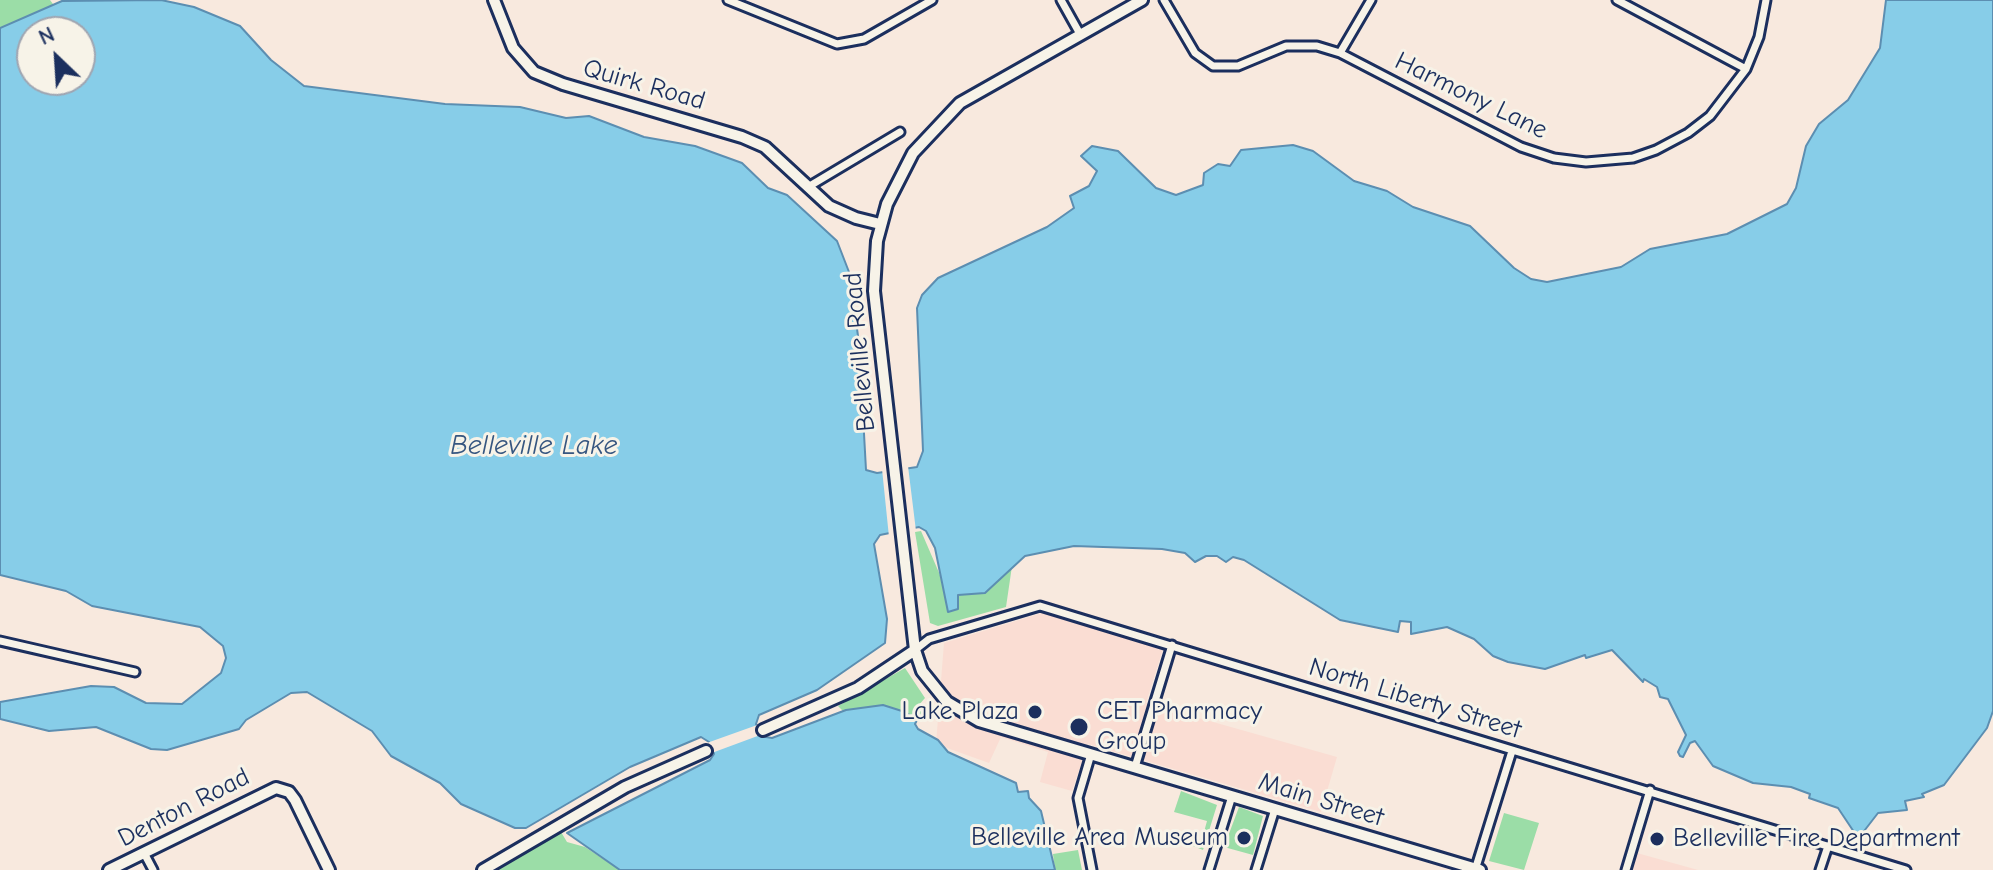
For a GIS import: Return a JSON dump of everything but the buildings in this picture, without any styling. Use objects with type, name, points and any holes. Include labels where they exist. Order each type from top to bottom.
[{"type":"main road","name":"Quirk Road","points":[[494,0],[513,48],[534,72],[563,84],[742,137],[765,147],[842,213],[880,224]]},
{"type":"main road","name":"Belleville Road","points":[[930,684],[915,650],[893,469],[874,291],[880,224],[902,170],[942,118],[975,92],[1142,0]]},
{"type":"main road","points":[[763,730],[858,688],[915,650]]},
{"type":"main road","name":"Main Street","points":[[930,684],[947,702],[971,717],[1477,870]]},
{"type":"main road","points":[[483,870],[625,787],[706,751]]},
{"type":"main road","name":"Denton Road","points":[[109,870],[276,788],[289,792],[295,800],[329,870]]},
{"type":"street","points":[[728,0],[837,44],[864,39],[932,0]]},
{"type":"street","name":"Harmony Lane","points":[[1164,0],[1195,53],[1213,66],[1238,66],[1294,44],[1317,46],[1340,53],[1521,147],[1554,158],[1586,162],[1633,158],[1678,140],[1719,107],[1746,69],[1759,37],[1766,0]]},
{"type":"street","points":[[1340,53],[1371,0]]},
{"type":"street","points":[[1617,0],[1746,69]]},
{"type":"street","points":[[1063,1],[1080,34]]},
{"type":"street","points":[[808,187],[900,132]]},
{"type":"street","name":"North Liberty Street","points":[[915,650],[929,639],[1040,606],[1906,870]]},
{"type":"street","points":[[0,641],[135,672]]},
{"type":"street","points":[[1135,767],[1172,645]]},
{"type":"street","points":[[1477,870],[1512,751]]},
{"type":"street","points":[[1091,754],[1078,798],[1092,870]]},
{"type":"street","points":[[1626,870],[1650,790]]},
{"type":"street","points":[[1209,870],[1232,796]]},
{"type":"street","points":[[1256,870],[1275,809]]},
{"type":"street","points":[[1820,870],[1828,846]]},
{"type":"street","points":[[144,853],[153,870]]},
{"type":"shaded area","points":[[1042,613],[1163,649],[1146,703],[1337,757],[1321,812],[1088,744],[1072,791],[1040,782],[1048,752],[1001,737],[989,763],[936,744],[944,643]]},
{"type":"shaded area","points":[[1637,853],[1698,870],[1632,870]]},
{"type":"green space","points":[[0,0],[50,0],[62,16],[16,16],[16,57],[0,82]]},
{"type":"green space","points":[[921,531],[940,575],[948,611],[957,595],[1012,566],[1006,607],[938,626],[930,623],[915,532]]},
{"type":"green space","points":[[905,668],[925,698],[918,706],[923,710],[917,720],[905,712],[883,705],[843,711],[838,706]]},
{"type":"green space","points":[[1181,791],[1217,805],[1203,850],[1188,844],[1189,839],[1201,843],[1207,821],[1174,812]]},
{"type":"green space","points":[[1239,807],[1263,816],[1253,855],[1224,847]]},
{"type":"green space","points":[[1504,813],[1539,823],[1524,870],[1489,861]]},
{"type":"green space","points":[[561,832],[567,842],[585,847],[620,870],[497,870]]},
{"type":"green space","points":[[1078,850],[1082,870],[1055,870],[1053,854]]},
{"type":"water","name":"Belleville Lake","points":[[161,0],[194,7],[240,26],[271,60],[304,86],[445,104],[520,107],[566,118],[589,116],[644,137],[695,146],[742,163],[768,188],[787,195],[837,241],[849,272],[859,343],[866,470],[877,473],[917,467],[923,451],[917,308],[922,295],[938,278],[1047,227],[1074,208],[1070,196],[1089,186],[1097,171],[1081,156],[1092,146],[1118,151],[1156,188],[1176,195],[1203,185],[1204,173],[1218,164],[1230,166],[1241,150],[1293,145],[1313,151],[1354,181],[1387,191],[1413,207],[1470,226],[1514,268],[1531,279],[1547,282],[1621,267],[1650,249],[1727,234],[1787,204],[1796,188],[1806,146],[1819,124],[1848,100],[1880,48],[1886,0],[1993,0],[1993,711],[1987,728],[1944,785],[1922,794],[1924,797],[1905,801],[1907,810],[1878,813],[1861,835],[1854,832],[1838,808],[1809,798],[1810,794],[1791,787],[1753,783],[1713,766],[1695,741],[1690,743],[1683,757],[1680,756],[1678,752],[1686,735],[1668,699],[1660,697],[1657,687],[1644,679],[1643,682],[1612,650],[1586,658],[1585,655],[1545,669],[1508,662],[1493,656],[1474,639],[1447,627],[1411,634],[1411,622],[1400,621],[1398,632],[1340,620],[1244,560],[1233,557],[1226,562],[1217,556],[1206,556],[1195,562],[1185,553],[1162,549],[1074,546],[1025,556],[985,593],[958,595],[958,609],[948,612],[935,548],[926,531],[919,527],[880,535],[874,544],[887,619],[885,643],[817,690],[759,715],[756,724],[760,736],[772,738],[846,710],[883,705],[905,712],[917,720],[915,724],[918,729],[938,740],[948,752],[1016,783],[1018,792],[1028,791],[1029,798],[1041,811],[1055,870],[620,870],[567,833],[710,760],[714,754],[709,742],[701,737],[630,767],[526,828],[515,828],[461,804],[440,783],[391,756],[372,731],[307,692],[291,693],[246,720],[239,729],[167,750],[151,749],[96,727],[49,731],[0,719],[0,702],[91,686],[114,687],[146,703],[182,704],[221,673],[226,658],[223,646],[200,627],[92,606],[66,591],[0,575],[0,28],[16,21],[16,96],[96,96],[96,16],[28,16],[62,1]]},
{"type":"pier","points":[[908,466],[916,531],[889,537],[882,469]]},
{"type":"pier","points":[[760,724],[763,734],[709,754],[704,744]]},
{"type":"place","name":"Lake Plaza","points":[[1035,712]]},
{"type":"place","name":"CET Pharmacy Group","points":[[1079,727]]},
{"type":"place","name":"Belleville Area Museum","points":[[1244,838]]},
{"type":"place","name":"Belleville Fire Department","points":[[1657,839]]}]
